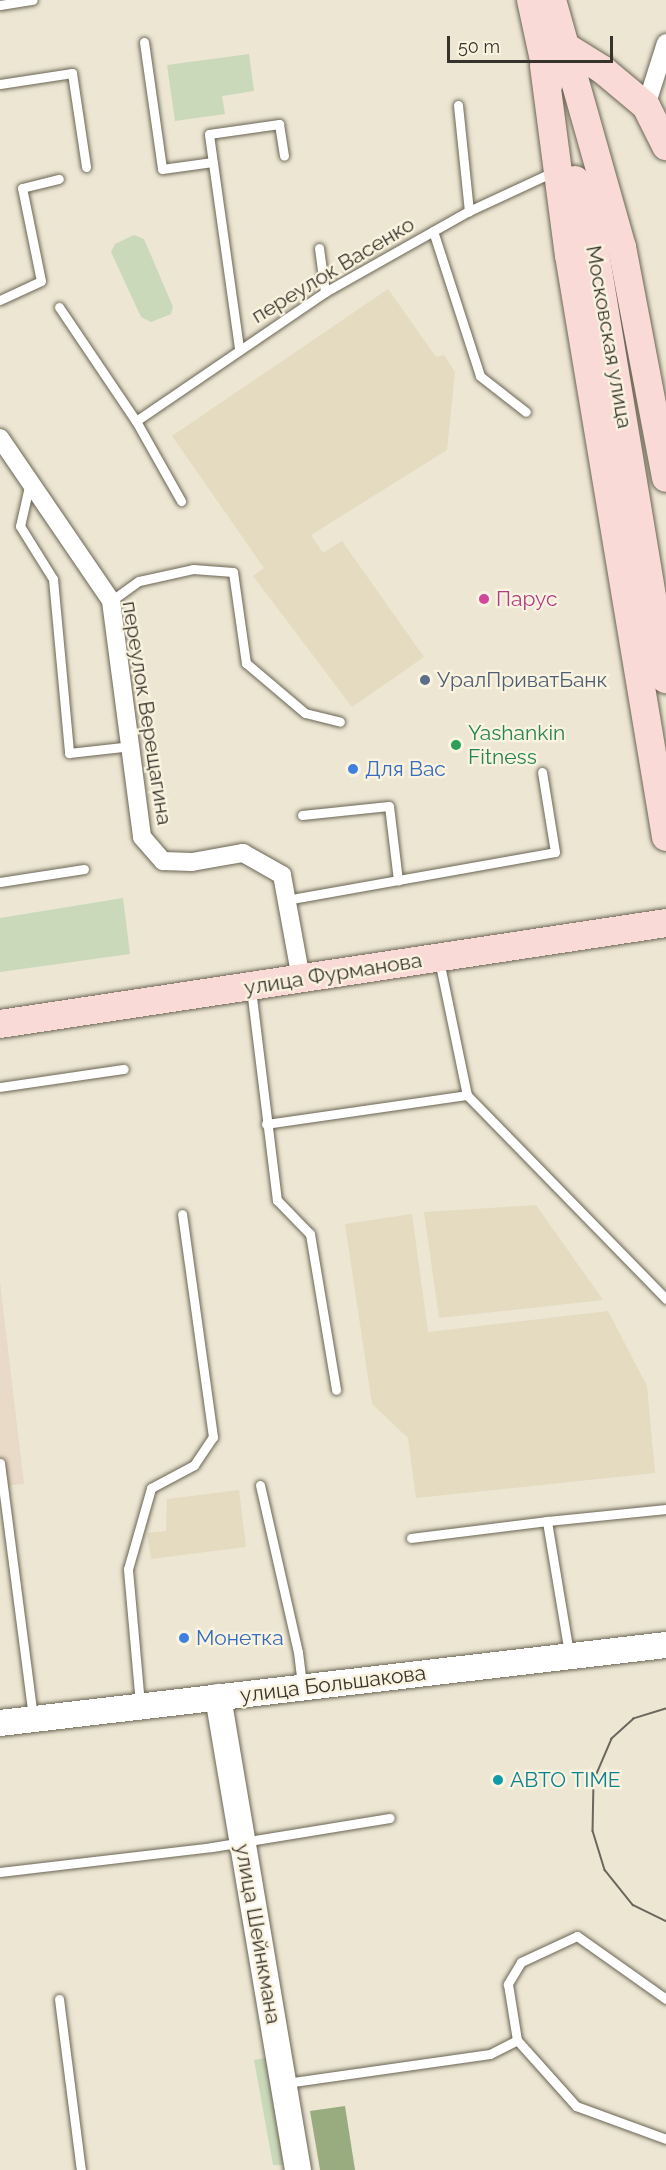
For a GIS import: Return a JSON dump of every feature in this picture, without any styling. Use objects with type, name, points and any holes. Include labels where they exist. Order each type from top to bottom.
[{"type":"main road","name":"Московская улица","points":[[531,0],[544,66],[595,252],[666,679]]},
{"type":"main road","name":"Московская улица","points":[[552,0],[622,247],[651,386],[666,478]]},
{"type":"main road","points":[[563,45],[603,70],[646,106],[666,146]]},
{"type":"main road","points":[[544,66],[571,267],[666,837]]},
{"type":"main road","name":"улица Фурманова","points":[[0,1024],[666,923]]},
{"type":"street","points":[[646,106],[666,43]]},
{"type":"street","name":"переулок Верещагина","points":[[0,438],[111,601],[132,746],[142,837],[163,861],[192,862],[243,854],[282,875],[301,979]]},
{"type":"street","name":"улица Большакова","points":[[0,1723],[140,1704],[302,1688],[666,1645]]},
{"type":"street","name":"улица Шейнкмана","points":[[218,1697],[298,2170]]},
{"type":"lane","points":[[0,6],[33,0]]},
{"type":"lane","points":[[144,42],[162,169],[213,162]]},
{"type":"lane","points":[[0,84],[72,73],[87,167]]},
{"type":"lane","points":[[458,105],[469,211]]},
{"type":"lane","points":[[240,348],[208,134],[279,124],[284,156]]},
{"type":"lane","name":"переулок Васенко","points":[[136,421],[324,292],[469,211],[559,168]]},
{"type":"lane","points":[[0,300],[41,281],[22,188],[59,179]]},
{"type":"lane","points":[[433,231],[480,376],[526,412]]},
{"type":"lane","points":[[319,248],[324,292]]},
{"type":"lane","points":[[59,307],[136,421],[181,501]]},
{"type":"lane","points":[[30,483],[20,526],[53,579],[69,753],[132,746]]},
{"type":"lane","points":[[111,601],[139,581],[193,569],[233,572],[246,663],[305,713],[340,722]]},
{"type":"lane","points":[[286,900],[555,852],[542,772]]},
{"type":"lane","points":[[302,815],[389,806],[398,880]]},
{"type":"lane","points":[[0,882],[84,869]]},
{"type":"lane","points":[[438,958],[448,991],[467,1095],[666,1299]]},
{"type":"lane","points":[[251,986],[277,1200],[309,1234],[336,1390]]},
{"type":"lane","points":[[0,1087],[124,1069]]},
{"type":"lane","points":[[266,1124],[467,1095]]},
{"type":"lane","points":[[140,1704],[128,1569],[151,1488],[194,1465],[213,1437],[182,1215]]},
{"type":"lane","points":[[0,1463],[33,1719]]},
{"type":"lane","points":[[260,1485],[298,1652],[302,1688]]},
{"type":"lane","points":[[411,1538],[666,1509]]},
{"type":"lane","points":[[547,1521],[570,1656]]},
{"type":"lane","points":[[0,1530],[10,1528]]},
{"type":"lane","points":[[0,1872],[243,1842],[390,1818]]},
{"type":"lane","points":[[666,1999],[577,1936],[520,1962],[508,1984],[517,2040],[576,2106],[666,2139]]},
{"type":"lane","points":[[59,1999],[81,2170]]},
{"type":"lane","points":[[284,2083],[490,2054],[517,2040]]},
{"type":"shaded area","points":[[388,289],[436,357],[444,355],[455,372],[447,450],[311,535],[323,553],[342,541],[424,657],[352,707],[253,576],[264,568],[172,436]]},
{"type":"shaded area","points":[[536,1205],[603,1300],[439,1318],[424,1212]]},
{"type":"shaded area","points":[[412,1214],[428,1332],[608,1311],[647,1386],[655,1473],[416,1498],[408,1438],[372,1404],[345,1224]]},
{"type":"shaded area","points":[[0,1282],[24,1484],[0,1486]]},
{"type":"shaded area","points":[[239,1490],[246,1547],[151,1559],[147,1533],[166,1531],[167,1499]]},
{"type":"green space","points":[[249,54],[254,91],[222,96],[225,114],[175,121],[167,65]]},
{"type":"green space","points":[[134,235],[144,239],[173,307],[171,314],[151,322],[141,317],[111,252],[115,244]]},
{"type":"green space","points":[[123,898],[130,954],[0,972],[0,918]]},
{"type":"green space","points":[[270,2057],[290,2165],[273,2165],[254,2060]]},
{"type":"green space","points":[[345,2106],[355,2170],[320,2170],[310,2111]]},
{"type":"tram line","points":[[666,1709],[634,1719],[612,1739],[594,1781],[593,1831],[605,1870],[633,1905],[666,1921]]},
{"type":"place","name":"Парус","points":[[484,599]]},
{"type":"place","name":"УралПриватБанк","points":[[425,680]]},
{"type":"place","name":"Yashankin Fitness","points":[[456,745]]},
{"type":"place","name":"Для Вас","points":[[353,769]]},
{"type":"place","name":"Монетка","points":[[184,1638]]},
{"type":"place","name":"АВТО TIME","points":[[498,1780]]}]
